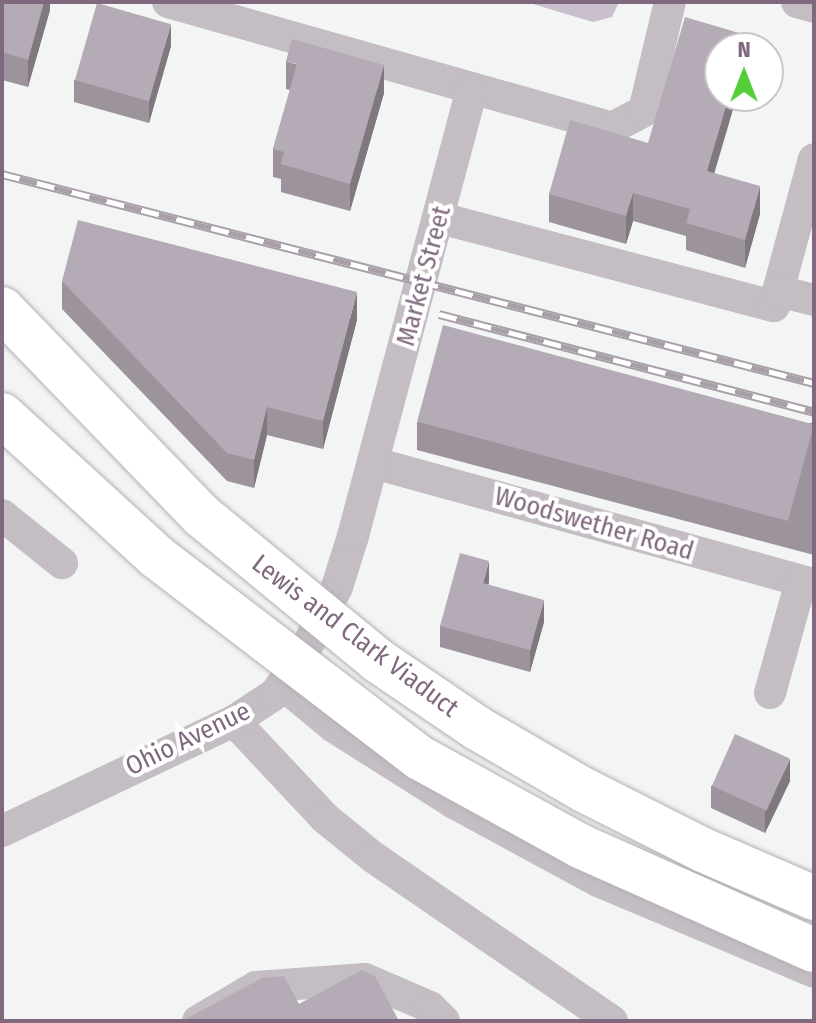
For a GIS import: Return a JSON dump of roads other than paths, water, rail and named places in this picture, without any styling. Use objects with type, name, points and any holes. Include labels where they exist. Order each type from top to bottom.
[{"type":"highway","name":"Lewis and Clark Viaduct","points":[[2,309],[202,516],[377,660],[477,728],[584,790],[814,898]]},
{"type":"highway","points":[[2,415],[157,557],[420,758],[580,846],[814,950]]},
{"type":"street","points":[[168,2],[612,128],[644,111],[670,2]]},
{"type":"street","points":[[797,2],[814,7]]},
{"type":"street","name":"Market Street","points":[[374,463],[472,89]]},
{"type":"street","points":[[440,218],[774,306],[814,159]]},
{"type":"street","points":[[778,291],[814,300]]},
{"type":"street","name":"Woodswether Road","points":[[374,463],[807,582]]},
{"type":"street","name":"Ohio Avenue","points":[[2,831],[234,721],[282,684],[337,587],[374,463]]},
{"type":"street","points":[[2,515],[62,563]]},
{"type":"street","points":[[770,693],[807,582]]},
{"type":"street","points":[[282,684],[334,727],[444,796],[585,874],[814,972]]},
{"type":"street","points":[[234,721],[325,818],[373,857],[612,1021]]},
{"type":"street","points":[[198,1021],[256,987],[365,979],[430,1007],[444,1021]]},
{"type":"railway","points":[[2,174],[814,383]]},
{"type":"railway","points":[[439,314],[814,412]]}]
